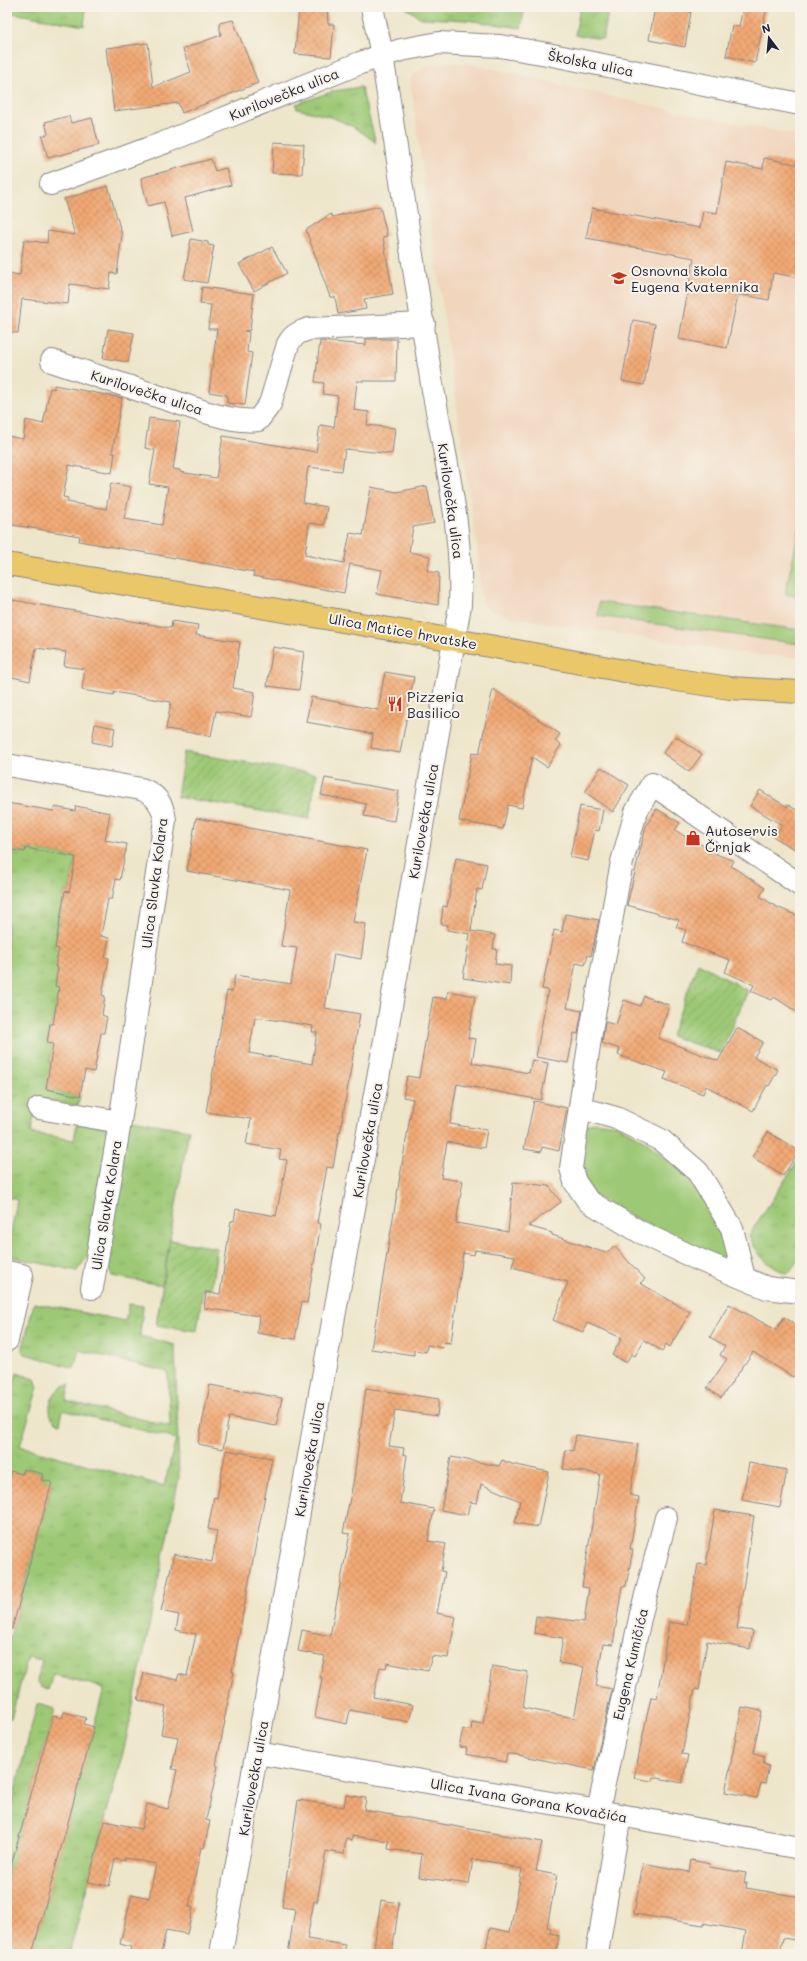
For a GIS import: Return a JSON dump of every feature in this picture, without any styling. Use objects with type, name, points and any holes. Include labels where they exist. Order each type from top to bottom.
[{"type":"main road","name":"Ulica Matice hrvatske","points":[[7,564],[730,688],[776,692],[800,692]]},
{"type":"street","name":"Kurilovečka ulica","points":[[221,1954],[326,1363],[390,1018],[460,605],[460,563],[454,509],[382,55],[372,7]]},
{"type":"street","name":"Školska ulica","points":[[382,55],[439,43],[500,46],[800,104]]},
{"type":"street","name":"Kurilovečka ulica","points":[[51,184],[166,142],[382,55]]},
{"type":"street","name":"Kurilovečka ulica","points":[[52,361],[211,414],[244,422],[258,420],[270,404],[288,344],[292,337],[300,332],[309,329],[424,324]]},
{"type":"street","name":"Ulica Slavka Kolara","points":[[7,765],[141,789],[150,792],[156,798],[164,811],[165,820],[120,1122],[92,1288]]},
{"type":"street","points":[[800,885],[652,784],[636,812],[622,862],[593,1017],[581,1108],[571,1168],[575,1182],[588,1201],[640,1232],[695,1258],[767,1288],[800,1292]]},
{"type":"street","name":"Ulica Slavka Kolara","points":[[39,1108],[120,1122]]},
{"type":"street","points":[[581,1108],[616,1118],[661,1140],[698,1172],[732,1228],[744,1278]]},
{"type":"street","points":[[7,1272],[22,1275],[7,1340]]},
{"type":"street","name":"Eugena Kumičića","points":[[598,1811],[641,1614],[666,1518]]},
{"type":"street","name":"Ulica Ivana Gorana Kovačića","points":[[257,1753],[598,1811],[800,1848]]},
{"type":"street","points":[[597,1954],[620,1815]]},
{"type":"shaded area","name":"Osnovna škola Eugena Kvaternika","points":[[451,62],[472,64],[657,107],[800,136],[800,657],[757,655],[511,617],[488,609],[484,605],[480,590],[477,546],[410,81],[413,75],[428,65]]},
{"type":"green space","points":[[7,7],[86,7],[84,26],[7,12]]},
{"type":"green space","points":[[405,7],[525,7],[521,28],[467,20],[421,18]]},
{"type":"green space","points":[[580,7],[609,7],[603,39],[575,35]]},
{"type":"green space","points":[[361,87],[376,143],[357,129],[339,120],[297,109],[296,104],[334,91]]},
{"type":"green space","points":[[800,526],[800,597],[785,594]]},
{"type":"green space","points":[[599,602],[800,630],[800,644],[598,616]]},
{"type":"green space","points":[[184,752],[317,774],[309,819],[177,797]]},
{"type":"green space","points":[[26,848],[76,857],[69,892],[65,891],[55,948],[70,951],[57,957],[55,967],[58,968],[55,986],[63,988],[56,1007],[53,1024],[50,1024],[47,1043],[62,1046],[61,1054],[51,1053],[49,1063],[51,1064],[46,1089],[80,1096],[78,1106],[37,1098],[31,1133],[74,1140],[77,1122],[110,1128],[89,1254],[77,1271],[7,1256],[17,1200],[7,1197],[7,855],[9,849],[25,852]]},
{"type":"green space","points":[[698,963],[748,991],[720,1053],[671,1036]]},
{"type":"green space","points":[[126,1119],[189,1130],[162,1285],[112,1276],[106,1257]]},
{"type":"green space","points":[[595,1122],[617,1125],[645,1141],[691,1178],[721,1229],[732,1261],[725,1265],[594,1196],[582,1174],[581,1135],[587,1125]]},
{"type":"green space","points":[[800,1157],[800,1257],[788,1274],[780,1271],[768,1263],[759,1254],[749,1235]]},
{"type":"green space","points":[[170,1240],[217,1248],[211,1290],[203,1289],[197,1331],[156,1325]]},
{"type":"green space","points":[[34,1303],[125,1321],[129,1304],[143,1306],[140,1336],[175,1345],[179,1478],[125,1745],[69,1954],[32,1954],[104,1688],[53,1674],[48,1690],[42,1688],[37,1680],[42,1660],[28,1657],[11,1718],[7,1720],[7,1648],[52,1483],[41,1480],[43,1474],[24,1469],[22,1474],[7,1486],[7,1407],[17,1373],[35,1379],[38,1387],[20,1446],[164,1486],[176,1439],[63,1410],[60,1424],[54,1420],[50,1409],[53,1396],[63,1386],[70,1384],[66,1401],[170,1426],[168,1372],[79,1350],[74,1368],[25,1354],[22,1351]]},
{"type":"green space","points":[[37,1704],[55,1709],[7,1881],[7,1823]]},
{"type":"building","points":[[299,7],[327,7],[328,24],[334,24],[331,57],[295,54]]},
{"type":"building","points":[[655,7],[666,7],[691,12],[685,47],[649,40]]},
{"type":"building","points":[[743,7],[767,7],[755,63],[726,56],[732,25],[739,27]]},
{"type":"building","points":[[233,20],[258,83],[182,113],[178,103],[114,111],[106,48],[148,43],[153,87],[191,72],[183,49],[221,35],[219,23]]},
{"type":"building","points":[[69,116],[71,123],[92,118],[99,145],[48,158],[42,136],[48,134],[45,122]]},
{"type":"building","points":[[274,142],[304,144],[302,174],[272,173]]},
{"type":"building","points":[[764,158],[800,165],[800,278],[773,273],[769,300],[738,294],[727,348],[679,339],[694,258],[586,238],[592,208],[700,228],[703,211],[717,213],[726,162],[763,169]]},
{"type":"building","points":[[211,159],[215,171],[226,168],[231,185],[185,198],[193,231],[172,236],[164,202],[148,206],[141,178]]},
{"type":"building","points":[[108,186],[122,235],[117,274],[111,273],[109,289],[70,284],[68,304],[22,299],[18,333],[7,332],[7,273],[20,275],[24,240],[47,243],[48,231],[75,235],[64,199]]},
{"type":"building","points":[[380,206],[387,236],[383,237],[393,294],[364,299],[366,309],[338,314],[335,297],[330,297],[306,230],[331,214],[332,217]]},
{"type":"building","points":[[191,239],[208,242],[208,245],[214,246],[207,283],[184,279]]},
{"type":"building","points":[[272,247],[287,273],[254,291],[239,264]]},
{"type":"building","points":[[202,287],[254,294],[250,330],[244,331],[249,332],[247,352],[252,353],[245,405],[227,403],[227,395],[209,392],[217,329],[208,329],[211,305],[200,304]]},
{"type":"building","points":[[633,320],[655,324],[644,385],[622,381]]},
{"type":"building","points":[[108,329],[134,333],[128,362],[103,358]]},
{"type":"building","points":[[366,339],[397,339],[396,381],[357,381],[354,410],[369,412],[367,425],[395,428],[392,454],[345,449],[342,471],[308,467],[303,503],[327,507],[324,525],[309,523],[305,555],[344,563],[350,533],[363,535],[371,487],[397,492],[427,486],[434,523],[413,527],[409,552],[430,556],[427,571],[439,573],[438,605],[377,594],[382,570],[350,564],[344,593],[253,576],[254,572],[79,541],[80,536],[7,524],[7,436],[23,439],[26,420],[43,424],[50,388],[54,389],[54,385],[122,398],[112,453],[115,453],[112,473],[69,465],[63,497],[68,498],[67,502],[106,509],[111,483],[131,487],[124,519],[162,525],[168,487],[149,484],[155,450],[145,448],[149,418],[180,422],[173,469],[180,470],[180,472],[216,478],[223,436],[316,452],[320,425],[334,427],[338,396],[323,394],[324,383],[315,382],[320,341],[366,345]]},
{"type":"building","points":[[7,599],[171,628],[172,621],[198,625],[196,635],[240,642],[233,688],[255,692],[251,717],[216,711],[211,736],[166,729],[171,702],[114,692],[114,695],[82,690],[85,669],[64,666],[66,652],[36,648],[30,681],[7,676]]},
{"type":"building","points":[[273,647],[304,652],[299,690],[267,686]]},
{"type":"building","points":[[385,672],[414,677],[400,753],[371,748],[373,734],[306,722],[311,697],[378,710]]},
{"type":"building","points":[[493,689],[560,734],[555,741],[561,745],[547,767],[532,757],[522,808],[508,805],[503,829],[459,821],[472,753],[479,754]]},
{"type":"building","points":[[95,724],[115,728],[112,746],[92,742]]},
{"type":"building","points":[[675,736],[702,754],[689,772],[663,753]]},
{"type":"building","points":[[601,767],[629,785],[613,812],[585,792]]},
{"type":"building","points":[[325,778],[399,791],[394,821],[364,816],[366,804],[321,795]]},
{"type":"building","points":[[760,790],[787,807],[788,805],[800,812],[800,852],[774,837],[782,825],[750,806]]},
{"type":"building","points":[[7,803],[54,811],[55,807],[75,811],[76,806],[110,813],[105,840],[127,844],[120,880],[116,879],[112,899],[108,899],[101,936],[109,938],[105,957],[109,958],[102,995],[105,996],[102,1015],[107,1017],[104,1033],[101,1033],[94,1072],[85,1070],[80,1096],[46,1089],[53,1044],[47,1043],[50,1024],[53,1024],[59,987],[55,986],[58,968],[55,967],[59,949],[55,948],[65,891],[69,892],[76,857],[26,848],[25,852],[7,849]]},
{"type":"building","points":[[580,806],[603,810],[599,831],[595,830],[588,861],[570,857]]},
{"type":"building","points":[[657,809],[680,823],[675,830],[692,841],[717,851],[716,854],[734,861],[731,866],[765,888],[760,896],[775,906],[800,917],[800,1014],[774,997],[772,1000],[751,991],[754,985],[725,972],[730,960],[682,942],[686,930],[676,927],[679,920],[627,905],[646,826]]},
{"type":"building","points":[[196,818],[367,850],[353,922],[366,924],[361,959],[334,954],[325,1008],[360,1014],[333,1168],[327,1167],[317,1223],[321,1224],[307,1303],[302,1302],[295,1339],[257,1333],[259,1316],[204,1308],[206,1292],[220,1294],[231,1221],[234,1221],[236,1209],[276,1216],[287,1160],[279,1159],[281,1150],[246,1144],[251,1119],[206,1112],[227,991],[232,992],[235,975],[291,984],[297,948],[281,946],[290,890],[187,871]],"holes":[[[255,1017],[313,1026],[312,1032],[317,1032],[312,1064],[249,1053]]]},
{"type":"building","points":[[456,858],[487,864],[482,890],[477,889],[471,931],[495,935],[493,949],[497,949],[495,964],[511,966],[510,985],[463,978],[470,934],[447,930],[448,925],[441,924],[443,906],[447,907]]},
{"type":"building","points":[[565,914],[599,920],[591,956],[588,955],[585,965],[576,963],[567,1008],[582,1011],[578,1034],[574,1033],[568,1063],[536,1057],[548,990],[542,989],[554,930],[562,932]]},
{"type":"building","points":[[448,991],[475,996],[468,1038],[476,1039],[472,1063],[529,1073],[532,1060],[548,1063],[541,1100],[457,1084],[450,1124],[487,1130],[484,1148],[447,1142],[441,1178],[463,1181],[456,1223],[508,1232],[513,1182],[549,1186],[561,1202],[528,1226],[552,1233],[552,1235],[606,1253],[614,1246],[645,1279],[640,1283],[690,1312],[670,1347],[666,1344],[662,1351],[644,1340],[635,1356],[631,1354],[626,1363],[612,1355],[622,1338],[587,1323],[583,1332],[553,1320],[568,1282],[512,1267],[515,1256],[475,1250],[474,1255],[463,1253],[451,1343],[444,1342],[443,1348],[427,1345],[426,1352],[414,1350],[414,1355],[371,1349],[413,1099],[403,1097],[407,1076],[419,1078],[433,997],[447,999]]},
{"type":"building","points":[[644,996],[669,1005],[658,1038],[718,1061],[737,1028],[763,1042],[754,1057],[778,1070],[769,1086],[767,1085],[753,1111],[706,1086],[703,1094],[664,1079],[667,1072],[618,1055],[620,1049],[602,1043],[605,1022],[616,1025],[624,1000],[640,1006]]},
{"type":"building","points":[[534,1101],[567,1108],[559,1151],[542,1147],[541,1152],[524,1149]]},
{"type":"building","points":[[768,1132],[799,1151],[783,1176],[752,1157]]},
{"type":"building","points":[[729,1304],[776,1330],[784,1317],[800,1327],[800,1367],[793,1377],[753,1352],[721,1398],[707,1388],[727,1359],[720,1355],[725,1346],[710,1337]]},
{"type":"building","points":[[210,1385],[282,1398],[276,1426],[229,1417],[223,1449],[198,1444]]},
{"type":"building","points":[[366,1388],[439,1399],[437,1416],[395,1410],[389,1446],[404,1448],[403,1454],[407,1455],[400,1503],[434,1509],[428,1541],[446,1544],[441,1571],[445,1572],[437,1613],[456,1617],[448,1658],[432,1656],[428,1671],[387,1663],[386,1668],[380,1667],[373,1697],[413,1705],[409,1722],[350,1710],[347,1724],[315,1717],[322,1678],[320,1677],[325,1656],[298,1651],[302,1630],[330,1636],[350,1534],[343,1533],[354,1478]]},
{"type":"building","points":[[576,1435],[638,1444],[630,1495],[639,1497],[630,1549],[633,1549],[626,1586],[622,1586],[613,1645],[603,1644],[596,1686],[612,1689],[594,1770],[513,1754],[507,1754],[505,1762],[466,1754],[467,1748],[459,1747],[463,1729],[471,1731],[472,1722],[483,1724],[492,1666],[528,1672],[523,1708],[574,1718],[584,1667],[559,1663],[563,1638],[534,1633],[536,1616],[584,1622],[589,1588],[582,1587],[600,1474],[563,1469],[566,1450],[573,1451]]},
{"type":"building","points":[[226,1450],[272,1458],[232,1672],[234,1672],[216,1765],[218,1766],[206,1820],[210,1821],[204,1848],[201,1847],[189,1907],[193,1907],[187,1934],[166,1930],[161,1954],[129,1954],[131,1947],[120,1944],[132,1894],[149,1898],[156,1864],[125,1858],[125,1861],[115,1859],[109,1886],[88,1882],[105,1821],[141,1829],[147,1804],[168,1809],[177,1770],[172,1769],[178,1737],[161,1734],[166,1706],[138,1700],[144,1673],[177,1680],[179,1674],[187,1676],[196,1634],[176,1630],[179,1615],[161,1611],[174,1554],[212,1562],[217,1531],[208,1529],[214,1497],[217,1498]]},
{"type":"building","points":[[451,1457],[499,1466],[502,1460],[512,1464],[549,1472],[538,1527],[515,1523],[520,1501],[481,1484],[477,1503],[470,1502],[467,1515],[441,1510]]},
{"type":"building","points":[[749,1463],[787,1470],[780,1507],[742,1500]]},
{"type":"building","points":[[24,1469],[43,1474],[41,1480],[52,1482],[12,1629],[7,1629],[7,1486],[11,1471],[22,1474]]},
{"type":"building","points":[[715,1510],[754,1516],[737,1629],[753,1631],[750,1649],[707,1641],[699,1690],[695,1689],[682,1754],[688,1755],[682,1783],[653,1777],[652,1781],[634,1778],[651,1697],[657,1698],[669,1622],[687,1625],[698,1564],[706,1565]]},
{"type":"building","points":[[742,1707],[762,1711],[753,1753],[765,1756],[763,1764],[769,1766],[765,1784],[761,1783],[757,1798],[725,1792]]},
{"type":"building","points":[[64,1712],[86,1718],[84,1724],[94,1727],[32,1954],[7,1954],[7,1880],[53,1716],[62,1718]]},
{"type":"building","points":[[346,1795],[366,1798],[364,1810],[542,1842],[536,1871],[557,1875],[547,1927],[551,1928],[550,1933],[559,1935],[556,1954],[485,1954],[490,1928],[510,1932],[522,1869],[504,1864],[473,1859],[469,1884],[419,1877],[422,1854],[388,1849],[389,1841],[352,1836],[352,1840],[346,1838],[344,1854],[326,1851],[317,1902],[314,1901],[307,1939],[345,1945],[345,1954],[288,1954],[295,1909],[282,1907],[298,1800],[344,1807]]},
{"type":"building","points":[[691,1860],[710,1864],[709,1867],[746,1873],[744,1883],[747,1883],[746,1888],[800,1897],[800,1941],[783,1938],[780,1954],[742,1954],[746,1931],[703,1923],[703,1925],[634,1914],[643,1863],[689,1872]]},
{"type":"building","points":[[381,1900],[399,1903],[392,1954],[373,1954]]},
{"type":"place","name":"Osnovna škola Eugena Kvaternika","points":[[619,278]]},
{"type":"place","name":"Pizzeria Basilico","points":[[395,704]]},
{"type":"place","name":"Autoservis Črnjak","points":[[693,838]]}]
